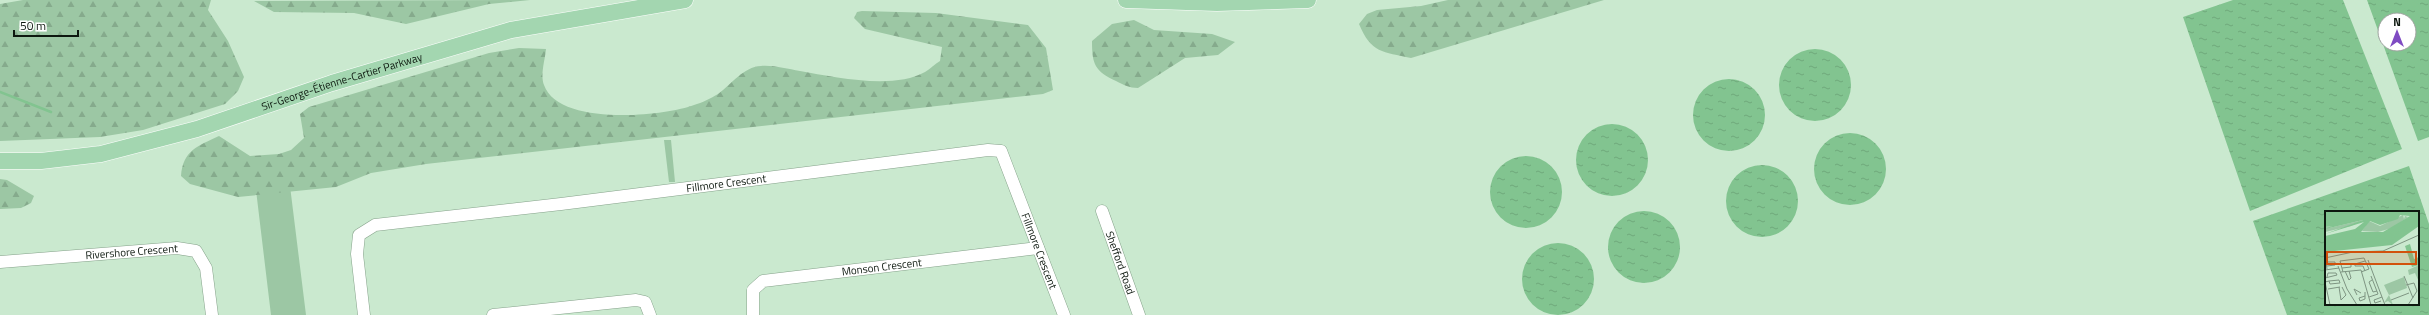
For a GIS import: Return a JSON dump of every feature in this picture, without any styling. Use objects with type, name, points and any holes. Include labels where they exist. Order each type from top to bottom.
[{"type":"main road","name":"Sir-George-Étienne-Cartier Parkway","points":[[0,161],[41,161],[101,154],[197,130],[332,83],[511,30],[685,0]]},
{"type":"main road","points":[[1126,0],[1217,3],[1308,0]]},
{"type":"street","name":"Fillmore Crescent","points":[[364,315],[357,254],[360,235],[375,225],[561,204],[988,150],[1001,151],[1064,315]]},
{"type":"street","name":"Shefford Road","points":[[1102,211],[1138,315]]},
{"type":"street","name":"Rivershore Crescent","points":[[0,262],[177,248],[196,251],[206,268],[212,315]]},
{"type":"street","name":"Monson Crescent","points":[[753,315],[753,290],[763,281],[1038,248]]},
{"type":"street","points":[[493,315],[636,300],[645,302],[650,315]]},
{"type":"green space","points":[[23,0],[211,0],[208,10],[228,41],[244,77],[238,91],[225,104],[143,130],[100,137],[0,141],[0,4]]},
{"type":"green space","points":[[530,0],[489,4],[406,24],[354,13],[274,12],[254,1]]},
{"type":"green space","points":[[1448,0],[1604,0],[1411,58],[1379,50],[1368,41],[1359,24],[1367,14],[1377,10],[1421,6]]},
{"type":"green space","points":[[857,12],[936,13],[1028,25],[1046,48],[1053,90],[1043,94],[426,164],[371,173],[336,187],[238,197],[190,184],[181,176],[182,167],[188,155],[198,146],[219,136],[250,156],[279,154],[291,150],[304,138],[300,114],[309,107],[489,53],[519,48],[546,49],[543,81],[553,98],[569,107],[589,113],[612,115],[659,113],[697,104],[718,94],[749,69],[761,66],[776,67],[846,79],[880,81],[912,77],[925,72],[940,61],[942,47],[865,29],[854,18]]},
{"type":"green space","points":[[1134,20],[1154,30],[1212,34],[1235,42],[1218,55],[1185,58],[1138,88],[1132,87],[1124,85],[1103,74],[1099,70],[1094,62],[1092,41],[1112,24]]},
{"type":"green space","points":[[664,140],[671,140],[675,182],[669,182]]},
{"type":"green space","points":[[0,179],[7,180],[34,196],[31,203],[21,208],[0,209]]},
{"type":"green space","points":[[290,186],[306,315],[271,315],[256,190]]},
{"type":"water","points":[[2233,0],[2343,0],[2402,149],[2250,211],[2183,17]]},
{"type":"water","points":[[2367,0],[2429,0],[2429,137],[2418,141],[2386,52],[2417,52],[2417,12],[2377,12],[2377,28]]},
{"type":"water","points":[[1815,49],[1829,52],[1841,59],[1848,71],[1851,85],[1848,99],[1841,111],[1829,118],[1815,121],[1801,118],[1789,111],[1782,99],[1779,85],[1782,71],[1789,59],[1801,52]]},
{"type":"water","points":[[1729,79],[1743,82],[1755,89],[1762,101],[1765,115],[1762,129],[1755,141],[1743,148],[1729,151],[1715,148],[1703,141],[1696,129],[1693,115],[1696,101],[1703,89],[1715,82]]},
{"type":"water","points":[[1612,124],[1626,127],[1638,134],[1645,146],[1648,160],[1645,174],[1638,186],[1626,193],[1612,196],[1598,193],[1586,186],[1579,174],[1576,160],[1579,146],[1586,134],[1598,127]]},
{"type":"water","points":[[1850,133],[1864,136],[1876,143],[1883,155],[1886,169],[1883,183],[1876,195],[1864,202],[1850,205],[1836,202],[1824,195],[1817,183],[1814,169],[1817,155],[1824,143],[1836,136]]},
{"type":"water","points":[[1526,156],[1540,159],[1552,166],[1559,178],[1562,192],[1559,206],[1552,218],[1540,225],[1526,228],[1512,225],[1500,218],[1493,206],[1490,192],[1493,178],[1500,166],[1512,159]]},
{"type":"water","points":[[1762,165],[1776,168],[1788,175],[1795,187],[1798,201],[1795,215],[1788,227],[1776,234],[1762,237],[1748,234],[1736,227],[1729,215],[1726,201],[1729,187],[1736,175],[1748,168]]},
{"type":"water","points":[[2409,166],[2429,224],[2429,315],[2287,315],[2253,221]]},
{"type":"water","points":[[1644,211],[1658,214],[1670,221],[1677,233],[1680,247],[1677,261],[1670,273],[1658,280],[1644,283],[1630,280],[1618,273],[1611,261],[1608,247],[1611,233],[1618,221],[1630,214]]},
{"type":"water","points":[[1558,243],[1572,246],[1584,253],[1591,265],[1594,279],[1591,293],[1584,305],[1572,312],[1558,315],[1544,312],[1532,305],[1525,293],[1522,279],[1525,265],[1532,253],[1544,246]]},
{"type":"waterway","points":[[0,92],[51,112]]}]
